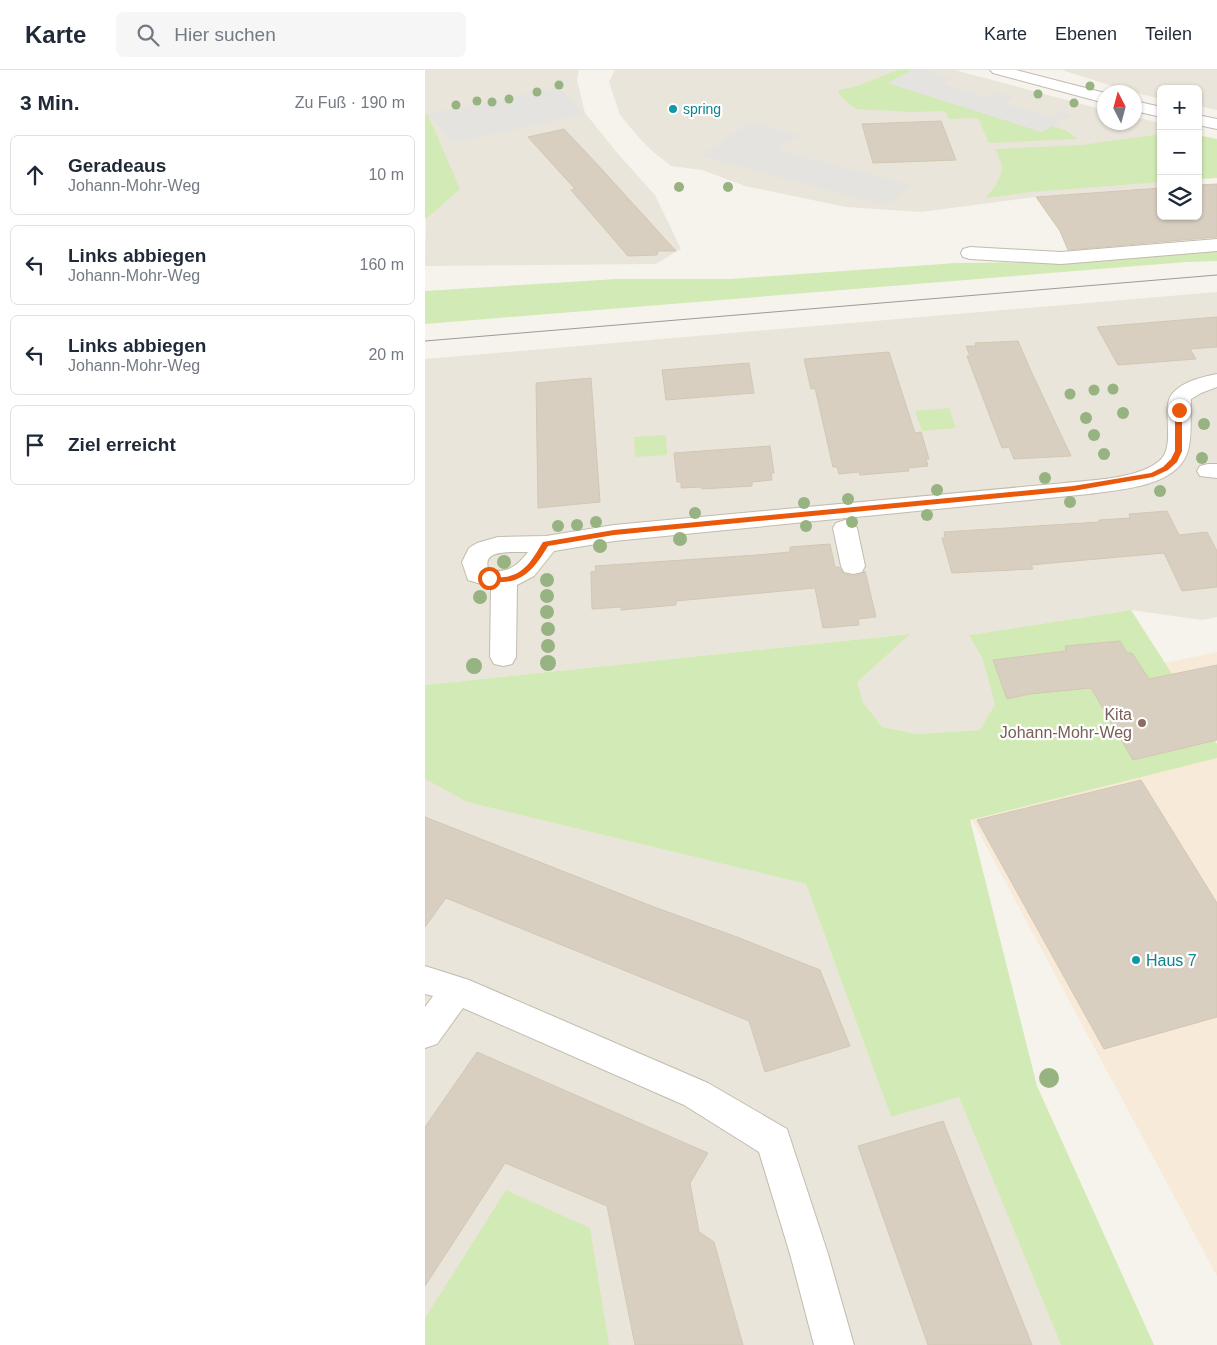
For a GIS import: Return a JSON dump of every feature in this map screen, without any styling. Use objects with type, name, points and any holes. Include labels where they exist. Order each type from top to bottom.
[{"type":"street","points":[[999,70],[1097,96]]},
{"type":"street","points":[[1142,108],[1157,111]]},
{"type":"street","points":[[1202,121],[1217,124]]},
{"type":"street","points":[[970,253],[1061,258],[1217,246]]},
{"type":"street","points":[[546,544],[531,566],[521,575],[504,580],[477,574],[474,561],[479,553],[491,546],[506,543],[546,544],[647,529],[1073,488],[1153,475],[1174,460],[1179,451],[1179,410],[1181,397],[1193,388],[1217,380]]},
{"type":"street","points":[[845,528],[853,566]]},
{"type":"street","points":[[503,657],[504,580]]},
{"type":"street","points":[[425,1033],[441,985],[697,1094],[774,1141],[809,1254],[833,1345]]},
{"type":"shaded area","points":[[425,70],[579,70],[577,80],[585,113],[655,195],[681,249],[656,264],[425,266],[428,116],[425,115]]},
{"type":"shaded area","points":[[615,70],[955,70],[1097,108],[1097,130],[1142,130],[1142,119],[1157,122],[1157,188],[1036,197],[921,212],[846,207],[745,186],[702,170],[671,166],[640,139],[620,115],[609,82]]},
{"type":"shaded area","points":[[912,70],[926,70],[952,78],[943,84],[986,97],[996,92],[1014,97],[1005,103],[1050,117],[1059,111],[1071,115],[1042,132],[888,83]]},
{"type":"shaded area","points":[[1062,70],[1217,70],[1217,110],[1202,107],[1202,85],[1157,85],[1157,98],[1142,94],[1142,85],[1109,85]]},
{"type":"shaded area","points":[[558,87],[586,114],[452,143],[428,114]]},
{"type":"shaded area","points":[[750,122],[799,135],[778,150],[911,185],[886,206],[701,156]]},
{"type":"shaded area","points":[[1217,292],[1217,617],[1202,620],[1131,610],[969,635],[982,658],[995,704],[980,730],[917,734],[882,727],[863,702],[856,682],[909,634],[425,685],[425,359]]},
{"type":"shaded area","points":[[1217,652],[1217,738],[1164,663]]},
{"type":"shaded area","name":"Haus 7","points":[[1217,755],[1217,1276],[970,816]]},
{"type":"shaded area","points":[[425,779],[467,802],[806,884],[891,1117],[959,1096],[1061,1345],[425,1345]]},
{"type":"green space","points":[[898,70],[912,70],[888,83],[1042,132],[1052,126],[1067,131],[1077,139],[989,143],[978,118],[949,119],[945,111],[912,112],[856,109],[841,97],[838,90],[854,87]]},
{"type":"green space","points":[[425,115],[428,115],[460,189],[427,218],[425,218]]},
{"type":"green space","points":[[1157,135],[1157,182],[1031,192],[986,198],[995,186],[1002,170],[995,149],[1082,145]]},
{"type":"green space","points":[[1202,136],[1217,139],[1217,178],[1202,179]]},
{"type":"green space","points":[[1217,248],[1217,261],[425,324],[425,291],[617,279],[730,279],[956,263],[1032,262]]},
{"type":"green space","points":[[949,408],[956,428],[922,431],[915,411]]},
{"type":"green space","points":[[666,435],[667,455],[635,457],[634,437]]},
{"type":"green space","points":[[1131,610],[1217,744],[1217,758],[970,820],[1037,1086],[1154,1345],[1061,1345],[959,1097],[891,1117],[806,884],[467,802],[425,779],[425,685],[910,634],[857,682],[863,702],[882,727],[917,734],[980,730],[995,704],[982,658],[969,635]]},
{"type":"green space","points":[[506,1190],[590,1228],[609,1345],[425,1345],[425,1318]]},
{"type":"building","points":[[941,121],[956,160],[873,163],[862,124]]},
{"type":"building","points":[[564,129],[676,251],[658,251],[657,255],[628,256],[571,190],[575,189],[528,137]]},
{"type":"building","points":[[1217,184],[1217,237],[1068,250],[1060,231],[1036,197],[1157,188],[1157,220],[1202,220],[1202,185]]},
{"type":"building","points":[[1217,317],[1217,347],[1190,349],[1196,359],[1118,365],[1097,327]]},
{"type":"building","points":[[1018,341],[1071,456],[1014,459],[1009,447],[1002,448],[967,356],[970,356],[966,346],[976,346],[975,343]]},
{"type":"building","points":[[889,352],[915,433],[921,432],[929,459],[926,459],[928,466],[908,468],[909,471],[860,475],[859,472],[839,474],[837,467],[833,467],[815,388],[811,389],[804,359]]},
{"type":"building","points":[[749,363],[754,393],[666,400],[662,370]]},
{"type":"building","points":[[591,378],[600,502],[538,508],[536,383]]},
{"type":"building","points":[[770,446],[774,473],[771,473],[772,480],[752,482],[752,486],[702,489],[701,487],[681,488],[681,482],[677,482],[674,453]]},
{"type":"building","points":[[1167,511],[1179,535],[1207,532],[1217,551],[1217,587],[1182,591],[1164,553],[1031,565],[1033,569],[952,573],[942,538],[945,538],[944,532],[1099,522],[1099,520],[1130,518],[1129,514]]},
{"type":"building","points":[[830,544],[835,567],[839,567],[844,574],[853,576],[862,574],[865,571],[876,617],[858,619],[859,625],[823,628],[815,588],[676,601],[676,605],[621,610],[621,607],[592,609],[591,572],[596,571],[595,566],[790,552],[790,547]]},
{"type":"building","name":"Kita Johann-Mohr-Weg","points":[[1120,641],[1127,653],[1132,653],[1149,679],[1217,665],[1217,740],[1133,760],[1091,688],[1030,694],[1007,699],[993,660],[1066,651],[1065,646]]},
{"type":"building","name":"Haus 7","points":[[1141,780],[1217,903],[1217,1017],[1104,1049],[977,820]]},
{"type":"building","points":[[425,817],[820,970],[850,1046],[765,1072],[749,1021],[446,898],[425,927]]},
{"type":"building","points":[[477,1052],[708,1153],[690,1183],[699,1232],[714,1242],[743,1345],[635,1345],[607,1206],[505,1163],[425,1286],[425,1127]]},
{"type":"building","points":[[943,1121],[1032,1345],[928,1345],[858,1146]]},
{"type":"tram line","points":[[425,341],[1217,275]]},
{"type":"place","name":"spring","points":[[673,109]]},
{"type":"place","name":"Kita Johann-Mohr-Weg","points":[[1142,723]]},
{"type":"place","name":"Haus 7","points":[[1136,960]]},
{"type":"route","points":[[489,578],[504,580],[521,575],[531,566],[546,544],[614,533],[1073,488],[1153,475],[1174,460],[1179,451],[1179,410]]}]
